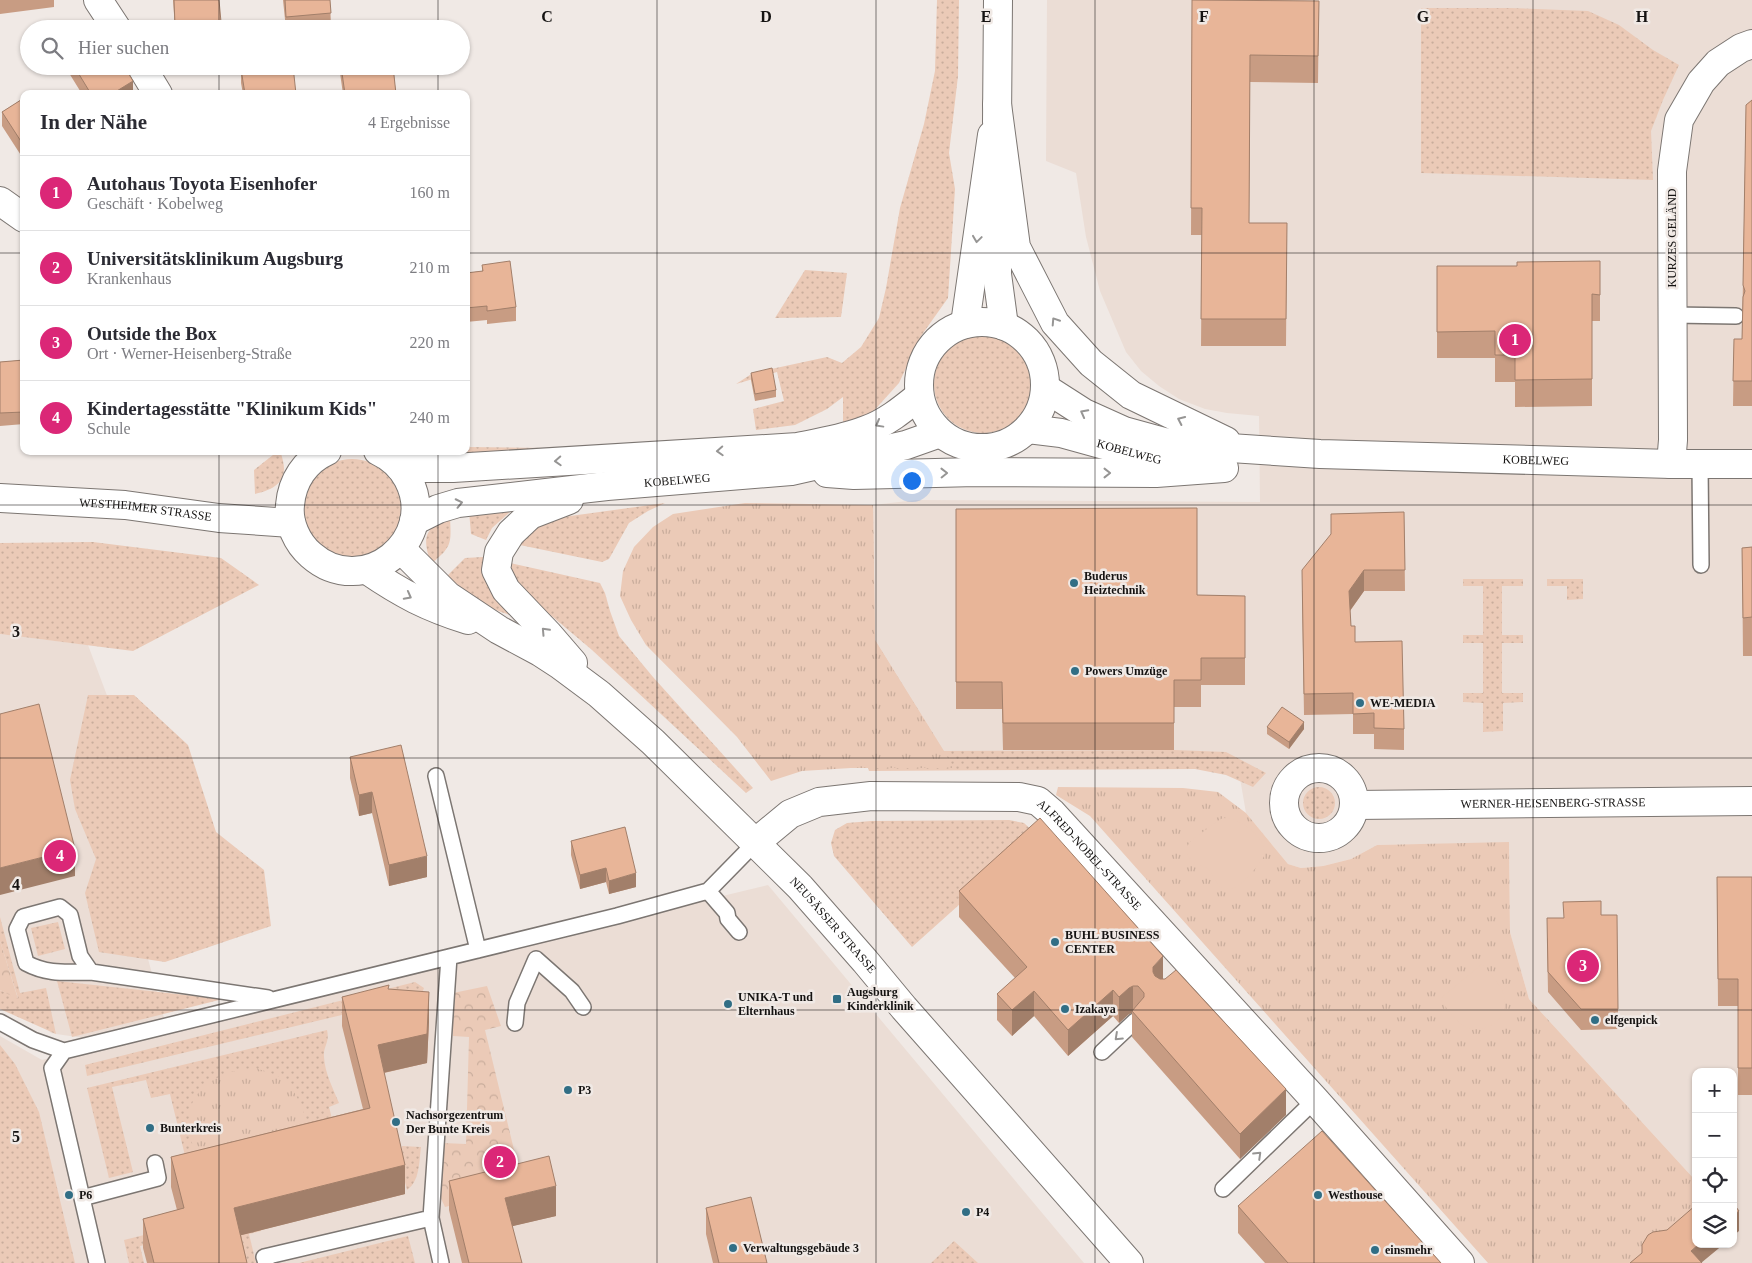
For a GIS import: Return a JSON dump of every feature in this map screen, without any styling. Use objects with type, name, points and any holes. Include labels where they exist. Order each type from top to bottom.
[{"type":"main road","points":[[98,0],[111,20]]},
{"type":"main road","points":[[998,0],[997,274],[1004,326]]},
{"type":"main road","name":"KURZES GELÄND","points":[[1671,464],[1673,440],[1672,171],[1679,120],[1701,82],[1718,63],[1741,48],[1752,44]]},
{"type":"main road","points":[[146,75],[156,90]]},
{"type":"main road","points":[[965,324],[997,104]]},
{"type":"main road","points":[[997,104],[1016,247],[1055,323],[1091,363],[1131,395],[1233,458]]},
{"type":"main road","points":[[0,201],[20,215]]},
{"type":"main road","points":[[984,322],[1004,326],[1024,338],[1036,353],[1044,372],[1046,388],[1040,410],[1028,428],[1013,440],[995,447],[966,447],[940,433],[927,418],[919,396],[919,374],[928,351],[945,334],[965,324],[984,322]]},
{"type":"main road","name":"KOBELWEG","points":[[1046,388],[1084,413],[1124,430],[1164,442],[1233,458]]},
{"type":"main road","name":"KOBELWEG","points":[[401,468],[453,468],[798,447],[867,430],[892,416],[919,396]]},
{"type":"main road","name":"KOBELWEG","points":[[1028,428],[1061,433],[1155,459],[1320,454],[1671,464],[1752,464]]},
{"type":"main road","name":"KOBELWEG","points":[[414,521],[438,509],[458,503],[606,486],[791,470],[906,445],[940,433]]},
{"type":"main road","points":[[317,455],[298,477],[292,492],[289,507],[291,523],[296,537],[317,561],[332,568],[347,571],[366,570],[392,558],[411,533],[415,502],[412,487],[401,468],[384,455]]},
{"type":"main road","points":[[791,470],[854,475],[976,472],[1156,473],[1233,458]]},
{"type":"main road","points":[[599,694],[548,634],[506,590],[496,570],[499,552],[511,533],[530,515],[606,486]]},
{"type":"main road","name":"WESTHEIMER STRASSE","points":[[0,498],[125,505],[219,518],[291,523]]},
{"type":"main road","name":"NEUSÄSSER STRASSE","points":[[400,549],[448,596],[499,630],[540,652],[599,694],[653,742],[800,887],[910,1016],[1129,1263]]},
{"type":"main road","name":"NEUSÄSSER STRASSE","points":[[366,570],[409,597],[435,609],[499,630]]},
{"type":"main road","name":"ALFRED-NOBEL-STRASSE","points":[[755,843],[790,814],[819,802],[871,796],[1019,797],[1038,801],[1052,813],[1190,971],[1315,1100],[1460,1263]]},
{"type":"main road","name":"WERNER-HEISENBERG-STRASSE","points":[[1354,805],[1752,801]]},
{"type":"lane","points":[[1673,315],[1736,316]]},
{"type":"lane","points":[[1700,464],[1701,565]]},
{"type":"lane","points":[[436,776],[478,950]]},
{"type":"lane","points":[[0,1022],[33,1040],[64,1051],[530,938],[708,891],[755,843]]},
{"type":"lane","points":[[708,891],[727,913],[734,914],[746,926],[744,934]]},
{"type":"lane","points":[[91,972],[80,956],[70,916],[60,907],[23,917],[17,929],[26,962],[36,968],[50,972],[91,972],[277,999]]},
{"type":"lane","points":[[530,938],[536,959],[572,990],[582,1007]]},
{"type":"lane","points":[[441,1263],[431,1218],[449,957]]},
{"type":"lane","points":[[515,1023],[517,1003],[536,959]]},
{"type":"lane","points":[[1102,1052],[1135,1021]]},
{"type":"lane","points":[[64,1051],[52,1068],[97,1263]]},
{"type":"lane","points":[[1223,1189],[1315,1100]]},
{"type":"lane","points":[[82,1198],[158,1178],[155,1163]]},
{"type":"lane","points":[[266,1263],[264,1257],[431,1218]]},
{"type":"shaded area","points":[[1047,0],[1752,0],[1752,1263],[1637,1263],[1692,1245],[1692,1248],[1737,1248],[1737,1068],[1692,1068],[1692,1177],[1529,999],[1510,932],[1509,843],[1377,845],[1351,859],[1323,866],[1301,868],[1288,864],[1246,813],[1237,761],[954,768],[875,640],[873,505],[916,500],[1260,502],[1259,416],[1205,409],[1179,399],[1141,371],[1126,352],[1100,291],[1086,237],[1076,173],[1046,161]]},
{"type":"shaded area","points":[[0,634],[88,645],[114,714],[84,722],[164,1018],[84,1038],[56,1034],[51,1033],[18,999],[0,990]]},
{"type":"shaded area","points":[[768,885],[1084,1263],[0,1263],[0,1036],[42,1060]]},
{"type":"green space","points":[[937,0],[959,0],[958,76],[949,153],[955,189],[948,298],[921,336],[899,383],[870,415],[843,422],[843,397],[827,409],[795,425],[756,430],[753,409],[784,401],[777,372],[736,384],[753,373],[827,357],[842,363],[861,347],[879,318],[900,208],[924,124],[935,71]]},
{"type":"green space","points":[[1421,8],[1510,8],[1588,11],[1619,25],[1653,50],[1679,65],[1651,131],[1653,180],[1421,173]]},
{"type":"green space","points":[[805,270],[847,273],[841,317],[775,318]]},
{"type":"green space","points":[[983,335],[1002,339],[1018,349],[1028,365],[1032,384],[1028,403],[1018,419],[1002,429],[983,433],[964,429],[948,419],[938,403],[934,384],[938,365],[948,349],[964,339]]},
{"type":"green space","points":[[470,447],[618,449],[461,458],[461,455],[470,455]]},
{"type":"green space","points":[[273,455],[281,455],[284,468],[281,480],[277,485],[255,494],[254,470]]},
{"type":"green space","points":[[352,459],[371,463],[387,473],[397,489],[401,508],[397,527],[387,543],[371,553],[352,557],[333,553],[317,543],[307,527],[303,508],[307,489],[317,473],[333,463]]},
{"type":"green space","points":[[665,503],[629,523],[609,559],[602,562],[515,544],[538,523],[563,517]]},
{"type":"green space","points":[[745,503],[873,505],[875,640],[954,768],[851,768],[802,771],[771,781],[737,737],[646,645],[631,620],[620,596],[623,571],[634,547],[653,527],[673,514]]},
{"type":"green space","points":[[873,505],[875,640],[944,751],[1174,750],[1226,752],[1266,773],[1253,787],[1226,775],[1195,769],[869,771],[843,691]]},
{"type":"green space","points":[[510,507],[510,512],[492,528],[486,540],[471,534],[469,511]]},
{"type":"green space","points":[[450,516],[451,532],[449,543],[443,553],[431,564],[428,555],[427,535],[435,525]]},
{"type":"green space","points":[[93,542],[221,558],[259,585],[133,651],[0,634],[0,543]]},
{"type":"green space","points":[[483,557],[486,571],[519,617],[489,607],[444,579],[465,558]]},
{"type":"green space","points":[[510,563],[600,583],[619,636],[653,677],[753,788],[746,793],[592,650],[541,607],[516,583]]},
{"type":"green space","points":[[1463,579],[1523,579],[1523,586],[1502,586],[1502,635],[1523,635],[1523,643],[1502,643],[1502,693],[1523,693],[1523,702],[1503,703],[1503,731],[1483,732],[1483,703],[1463,702],[1463,693],[1483,693],[1483,643],[1463,643],[1463,635],[1483,635],[1483,586],[1463,586]]},
{"type":"green space","points":[[1547,579],[1583,579],[1583,599],[1567,600],[1567,586],[1547,586]]},
{"type":"green space","points":[[88,695],[134,695],[188,745],[216,832],[264,870],[271,926],[165,962],[99,952],[85,893],[96,859],[75,809],[70,780]]},
{"type":"green space","points":[[1058,787],[1183,788],[1218,792],[1246,813],[1288,864],[1301,868],[1323,866],[1351,859],[1377,845],[1509,842],[1510,932],[1529,999],[1692,1177],[1692,1219],[1637,1263],[1488,1263],[1090,816],[1056,795]]},
{"type":"green space","points":[[1319,787],[1325,788],[1330,792],[1334,797],[1334,809],[1330,814],[1325,818],[1319,819],[1313,818],[1308,814],[1304,809],[1303,803],[1304,797],[1308,792],[1313,788]]},
{"type":"green space","points":[[1223,818],[1237,821],[1251,830],[1257,835],[1264,849],[1263,859],[1257,867],[1242,883],[1230,889],[1223,888],[1217,883],[1210,871],[1191,860],[1187,850],[1192,840]]},
{"type":"green space","points":[[1009,820],[1024,823],[1037,835],[912,947],[834,856],[831,843],[835,830],[847,823],[871,821]]},
{"type":"green space","points":[[0,917],[20,993],[46,988],[56,1034],[0,1009],[0,990],[18,998],[0,941]]},
{"type":"green space","points":[[58,922],[65,949],[38,956],[31,928]]},
{"type":"green space","points":[[0,941],[18,999],[0,990]]},
{"type":"green space","points":[[1482,964],[1500,987],[1505,1003],[1500,1018],[1495,1023],[1481,1029],[1474,1029],[1458,1022],[1440,999]]},
{"type":"green space","points":[[57,981],[223,999],[72,1037]]},
{"type":"green space","points":[[415,982],[424,988],[421,996],[87,1076],[85,1065]]},
{"type":"green space","points":[[487,986],[501,1026],[485,1030],[523,1187],[445,1207],[438,1192],[443,1143],[466,1144],[469,1037],[453,1036],[453,993]]},
{"type":"green space","points":[[327,1030],[328,1038],[324,1053],[325,1063],[339,1103],[329,1107],[334,1126],[188,1168],[170,1094],[151,1098],[146,1080],[112,1087],[133,1172],[109,1178],[87,1088]]},
{"type":"green space","points":[[0,1045],[15,1064],[39,1112],[75,1263],[0,1263]]},
{"type":"green space","points":[[255,1068],[278,1076],[289,1084],[301,1107],[312,1138],[198,1165],[189,1124],[190,1111],[194,1100],[209,1083],[220,1077],[231,1072]]},
{"type":"green space","points":[[402,1146],[421,1147],[417,1176],[407,1190],[401,1166]]},
{"type":"green space","points":[[254,1207],[261,1231],[249,1234],[256,1263],[242,1263],[230,1214]]},
{"type":"green space","points":[[156,1232],[158,1242],[140,1246],[144,1263],[129,1263],[124,1240]]},
{"type":"green space","points":[[408,1236],[415,1263],[299,1263]]},
{"type":"green space","points":[[954,1241],[978,1263],[931,1263]]},
{"type":"building","points":[[174,0],[219,0],[221,20],[175,20]]},
{"type":"building","points":[[285,0],[330,0],[331,13],[286,17]]},
{"type":"building","points":[[1192,0],[1319,1],[1318,56],[1250,55],[1249,223],[1287,223],[1286,319],[1201,319],[1202,208],[1191,208]]},
{"type":"building","points":[[79,75],[129,75],[133,81],[118,90],[89,90]]},
{"type":"building","points":[[242,75],[294,75],[296,90],[244,90]]},
{"type":"building","points":[[342,75],[394,75],[396,90],[344,90]]},
{"type":"building","points":[[1752,100],[1752,381],[1733,381],[1734,339],[1742,339],[1743,297],[1745,291],[1743,285],[1746,105]]},
{"type":"building","points":[[20,101],[20,140],[2,112]]},
{"type":"building","points":[[510,261],[516,307],[487,311],[487,306],[470,308],[470,273],[483,271],[482,265]]},
{"type":"building","points":[[1600,261],[1600,295],[1592,294],[1592,379],[1515,380],[1515,355],[1495,355],[1495,331],[1437,332],[1437,266],[1517,266],[1517,262]]},
{"type":"building","points":[[20,360],[20,412],[0,413],[0,362]]},
{"type":"building","points":[[772,368],[776,390],[755,394],[751,373]]},
{"type":"building","points":[[1197,508],[1197,595],[1245,596],[1245,658],[1201,658],[1201,680],[1174,680],[1174,723],[1003,723],[1002,682],[956,682],[956,509]]},
{"type":"building","points":[[1404,512],[1405,570],[1364,570],[1349,591],[1351,626],[1355,626],[1355,642],[1402,641],[1404,729],[1374,728],[1374,713],[1353,714],[1353,693],[1304,694],[1302,570],[1331,534],[1331,514]]},
{"type":"building","points":[[1752,547],[1752,617],[1743,618],[1742,548]]},
{"type":"building","points":[[39,704],[75,849],[0,868],[0,714]]},
{"type":"building","points":[[1282,707],[1304,722],[1289,742],[1267,727]]},
{"type":"building","points":[[401,745],[427,856],[389,865],[372,792],[359,795],[350,757]]},
{"type":"building","points":[[1040,818],[1163,956],[1153,967],[1155,976],[1165,979],[1176,970],[1286,1089],[1240,1134],[1132,1011],[1144,997],[1144,993],[1138,986],[1129,988],[1119,997],[1113,990],[1068,1030],[1034,991],[1012,1010],[997,994],[1027,967],[959,891]]},
{"type":"building","points":[[625,827],[636,873],[609,881],[606,868],[580,875],[571,841]]},
{"type":"building","points":[[1717,877],[1752,877],[1752,1068],[1738,1068],[1738,979],[1718,979]]},
{"type":"building","points":[[1601,901],[1601,915],[1617,915],[1618,1009],[1581,1009],[1548,972],[1547,918],[1564,918],[1563,902]]},
{"type":"building","points":[[389,985],[388,989],[429,992],[427,1034],[378,1045],[405,1165],[234,1208],[247,1263],[154,1263],[143,1219],[184,1208],[171,1157],[370,1108],[342,997]]},
{"type":"building","name":"Westhouse","points":[[1322,1131],[1441,1263],[1288,1263],[1238,1206]]},
{"type":"building","points":[[549,1156],[556,1186],[505,1198],[522,1263],[469,1263],[449,1181]]},
{"type":"building","points":[[751,1197],[767,1263],[719,1263],[706,1208]]},
{"type":"building","points":[[1692,1208],[1692,1248],[1694,1248],[1691,1251],[1702,1263],[1630,1263],[1642,1253],[1642,1245],[1648,1235],[1653,1232],[1667,1230]]},
{"type":"place","name":"Autohaus Toyota Eisenhofer","points":[[1515,340]]},
{"type":"place","name":"Buderus Heiztechnik","points":[[1074,583]]},
{"type":"place","name":"Powers Umzüge","points":[[1075,671]]},
{"type":"place","name":"WE-MEDIA","points":[[1360,703]]},
{"type":"place","name":"Kindertagesstätte \"Klinikum Kids\"","points":[[60,856]]},
{"type":"place","name":"BUHL BUSINESS CENTER","points":[[1055,942]]},
{"type":"place","name":"Outside the Box","points":[[1583,966]]},
{"type":"place","name":"Augsburg Kinderklinik","points":[[837,999]]},
{"type":"place","name":"UNIKA-T und Elternhaus","points":[[728,1004]]},
{"type":"place","name":"Izakaya","points":[[1065,1009]]},
{"type":"place","name":"elfgenpick","points":[[1595,1020]]},
{"type":"place","name":"P3","points":[[568,1090]]},
{"type":"place","name":"Nachsorgezentrum Der Bunte Kreis","points":[[396,1122]]},
{"type":"place","name":"Bunterkreis","points":[[150,1128]]},
{"type":"place","name":"Universitätsklinikum Augsburg","points":[[500,1162]]},
{"type":"place","name":"P6","points":[[69,1195]]},
{"type":"place","name":"Westhouse","points":[[1318,1195]]},
{"type":"place","name":"P4","points":[[966,1212]]},
{"type":"place","name":"Verwaltungsgebäude 3","points":[[733,1248]]},
{"type":"place","name":"einsmehr","points":[[1375,1250]]}]
